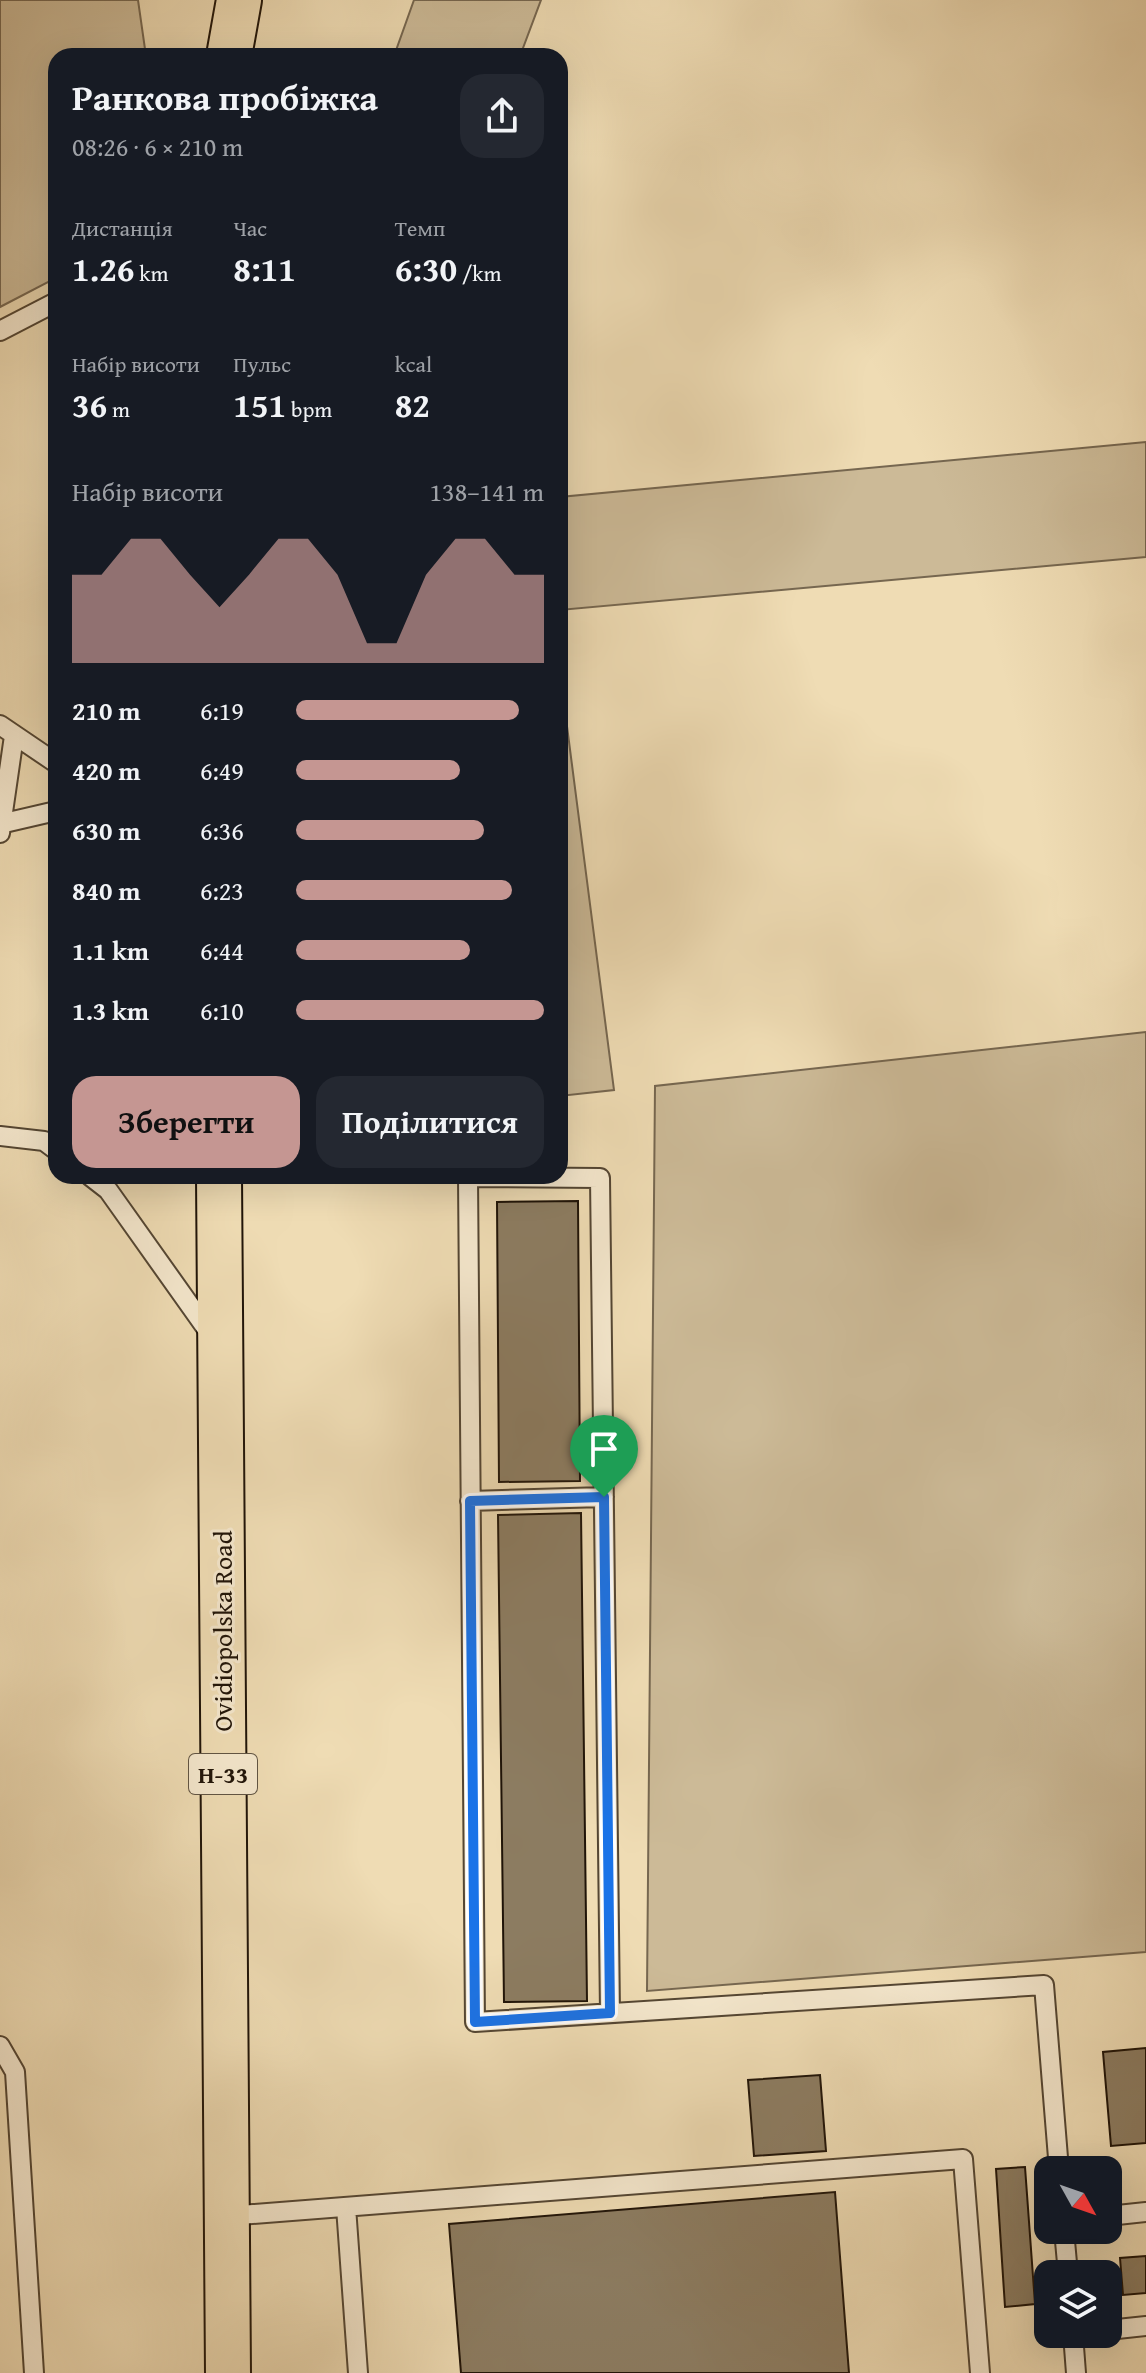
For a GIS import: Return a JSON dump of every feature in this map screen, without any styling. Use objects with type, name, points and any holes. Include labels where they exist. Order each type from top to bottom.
[{"type":"main road","points":[[230,48],[239,0]]},
{"type":"main road","name":"Ovidiopolska Road","points":[[219,1184],[228,2373]]},
{"type":"lane","points":[[0,331],[48,306]]},
{"type":"lane","points":[[48,758],[7,731],[1,827],[48,813]]},
{"type":"lane","points":[[0,1136],[48,1142]]},
{"type":"lane","points":[[568,1178],[600,1178],[610,2013]]},
{"type":"lane","points":[[100,1184],[108,1190],[220,1348]]},
{"type":"lane","points":[[468,1184],[475,2022],[1044,1985],[1058,2156]]},
{"type":"lane","points":[[470,1501],[604,1497]]},
{"type":"lane","points":[[0,2046],[15,2072],[34,2373]]},
{"type":"lane","points":[[227,2216],[963,2159],[980,2373]]},
{"type":"lane","points":[[346,2207],[358,2373]]},
{"type":"lane","points":[[1122,2215],[1146,2212]]},
{"type":"lane","points":[[1122,2329],[1146,2326]]},
{"type":"lane","points":[[1074,2348],[1076,2373]]},
{"type":"shaded area","points":[[0,0],[138,0],[145,48],[48,48],[48,282],[0,307]]},
{"type":"shaded area","points":[[414,0],[541,0],[523,48],[397,48]]},
{"type":"shaded area","points":[[1146,442],[1146,557],[568,609],[568,496]]},
{"type":"shaded area","points":[[568,734],[614,1090],[568,1095]]},
{"type":"shaded area","points":[[1146,1032],[1146,1952],[647,1991],[655,1086]]},
{"type":"building","points":[[578,1201],[580,1481],[499,1482],[497,1202]]},
{"type":"building","points":[[581,1513],[587,2001],[504,2002],[498,1515]]},
{"type":"building","points":[[1146,2048],[1146,2143],[1111,2146],[1103,2052]]},
{"type":"building","points":[[820,2075],[826,2151],[754,2156],[748,2080]]},
{"type":"building","points":[[1025,2167],[1034,2304],[1005,2307],[996,2169]]},
{"type":"building","points":[[835,2192],[849,2373],[461,2373],[449,2224]]},
{"type":"building","points":[[1146,2256],[1146,2293],[1123,2295],[1120,2258]]},
{"type":"route","points":[[604,1497],[610,2013],[475,2022],[470,1501],[604,1497]]}]
